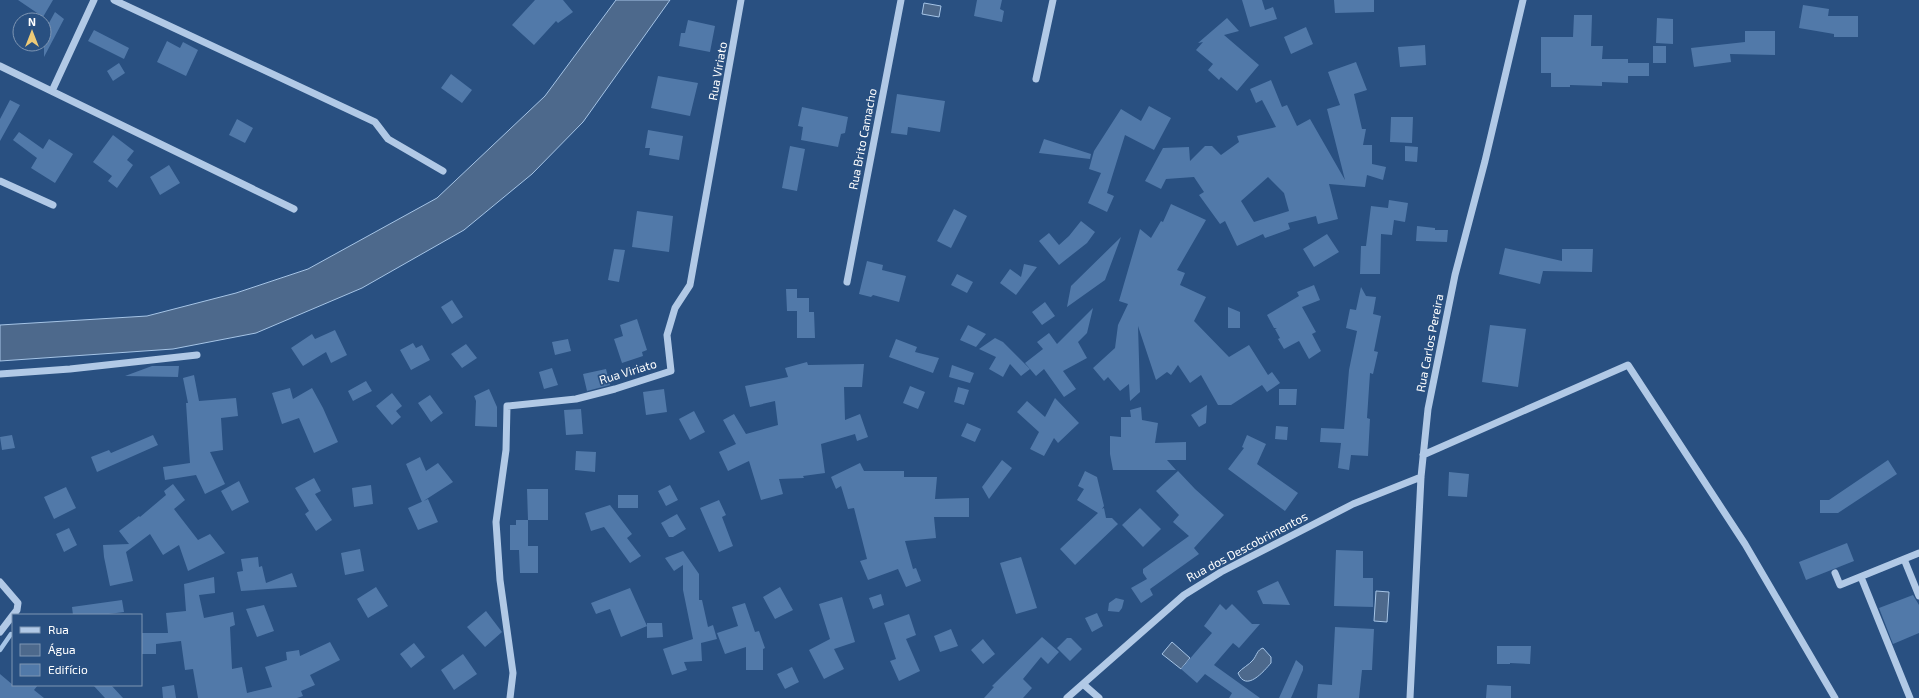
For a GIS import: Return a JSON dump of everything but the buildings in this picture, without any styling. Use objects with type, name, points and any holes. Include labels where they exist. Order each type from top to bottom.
[{"type":"street","points":[[52,90],[94,0]]},
{"type":"street","points":[[114,0],[375,122],[388,139],[443,171]]},
{"type":"street","name":"Rua Viriato","points":[[510,698],[514,673],[500,580],[496,522],[506,450],[507,406],[576,399],[615,389],[671,371],[667,335],[675,308],[690,285],[742,0]]},
{"type":"street","name":"Rua Brito Camacho","points":[[847,282],[901,0]]},
{"type":"street","points":[[1036,79],[1053,0]]},
{"type":"street","name":"Rua Carlos Pereira","points":[[1410,698],[1421,477],[1428,409],[1455,275],[1485,161],[1521,0]]},
{"type":"street","points":[[0,66],[294,209]]},
{"type":"street","points":[[0,181],[53,205]]},
{"type":"street","points":[[0,374],[70,370],[197,356]]},
{"type":"street","points":[[1423,455],[1628,366],[1745,544],[1835,698]]},
{"type":"street","name":"Rua dos Descobrimentos","points":[[1067,698],[1184,594],[1221,572],[1353,504],[1421,477]]},
{"type":"street","points":[[1835,573],[1840,585],[1919,553]]},
{"type":"street","points":[[1904,559],[1919,596]]},
{"type":"street","points":[[1861,577],[1910,698]]},
{"type":"street","points":[[0,582],[18,603],[17,610],[14,614]]},
{"type":"street","points":[[0,632],[12,616]]},
{"type":"street","points":[[1083,684],[1099,698]]},
{"type":"water","points":[[616,0],[670,0],[583,122],[532,174],[464,230],[362,288],[256,333],[173,349],[0,361],[0,325],[147,316],[236,293],[308,269],[437,198],[545,96]]},
{"type":"water","points":[[924,3],[941,6],[939,17],[922,14]]},
{"type":"water","points":[[1376,591],[1389,592],[1387,622],[1374,621]]},
{"type":"water","points":[[1172,642],[1190,658],[1181,669],[1162,654]]},
{"type":"water","points":[[1263,648],[1271,657],[1271,663],[1260,675],[1250,681],[1241,679],[1238,673],[1251,662],[1258,651]]},
{"type":"waterway","points":[[0,650],[11,634]]}]
